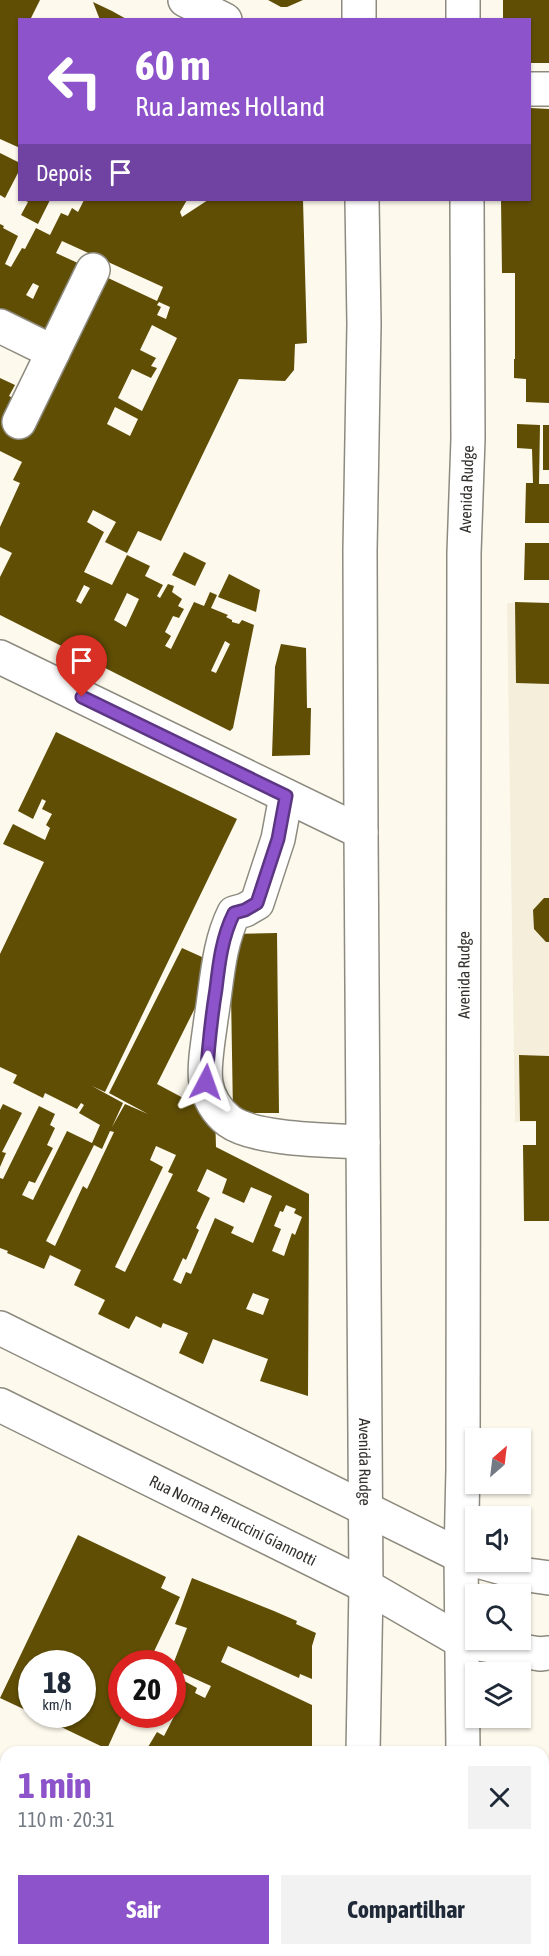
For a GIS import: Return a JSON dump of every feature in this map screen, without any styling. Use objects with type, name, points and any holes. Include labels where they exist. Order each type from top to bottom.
[{"type":"main road","points":[[185,0],[221,18]]},
{"type":"main road","points":[[359,0],[359,18]]},
{"type":"main road","points":[[463,0],[463,18]]},
{"type":"main road","points":[[531,89],[549,89]]},
{"type":"main road","name":"Avenida Rudge","points":[[362,201],[364,324],[360,551],[366,1586],[363,1746]]},
{"type":"main road","name":"Avenida Rudge","points":[[467,201],[468,440],[464,553],[463,1469],[467,1506]]},
{"type":"main road","points":[[19,422],[93,270]]},
{"type":"main road","points":[[0,326],[53,352]]},
{"type":"main road","points":[[0,657],[361,832]]},
{"type":"main road","points":[[286,796],[278,839],[257,903],[234,913],[227,927],[220,956],[208,1041],[206,1082],[213,1104],[229,1122],[258,1133],[363,1142]]},
{"type":"main road","points":[[0,1328],[465,1556]]},
{"type":"main road","name":"Rua Norma Pieruccini Giannotti","points":[[0,1405],[366,1586],[461,1641]]},
{"type":"main road","name":"Avenida Rudge","points":[[463,1746],[461,1641],[470,1572]]},
{"type":"main road","points":[[518,1572],[549,1578]]},
{"type":"main road","points":[[461,1641],[540,1654],[549,1653]]},
{"type":"shaded area","points":[[507,603],[549,604],[549,1122],[515,1122]]},
{"type":"building","points":[[0,0],[40,0],[31,18],[18,18],[18,147],[0,139]]},
{"type":"building","points":[[268,0],[303,0],[287,7],[281,7]]},
{"type":"building","points":[[503,0],[549,0],[549,63],[531,63],[531,18],[503,18]]},
{"type":"building","points":[[93,2],[124,18],[99,18]]},
{"type":"building","points":[[531,108],[549,109],[549,403],[526,402],[526,379],[514,378],[515,273],[502,273],[501,201],[531,201]]},
{"type":"building","points":[[0,153],[18,162],[18,173],[5,198],[0,195]]},
{"type":"building","points":[[26,201],[50,201],[38,224],[21,215],[28,202]]},
{"type":"building","points":[[84,201],[186,201],[180,212],[182,217],[206,201],[303,201],[307,343],[295,344],[294,370],[285,381],[239,379],[161,541],[138,531],[127,553],[105,542],[116,522],[93,510],[87,522],[104,532],[84,572],[112,585],[127,555],[150,566],[145,576],[163,585],[157,596],[160,598],[168,584],[174,586],[172,592],[182,599],[178,606],[184,609],[179,618],[173,616],[165,632],[171,636],[165,646],[171,649],[194,602],[204,606],[210,592],[217,595],[211,608],[228,615],[226,617],[232,622],[239,624],[242,620],[254,625],[233,728],[230,731],[0,615],[0,577],[12,553],[0,547],[0,527],[20,483],[13,480],[22,462],[0,451],[0,378],[15,385],[9,396],[15,399],[4,425],[29,437],[106,277],[157,301],[163,287],[62,241],[56,253],[80,264],[62,304],[58,302],[50,319],[53,321],[46,334],[0,316],[0,224],[18,236],[5,264],[11,267],[22,248],[25,249],[36,228],[50,235],[61,213],[68,216],[72,208],[78,212]],"holes":[[[33,283],[39,286],[33,299],[26,295]],[[159,302],[170,307],[166,319],[157,315],[161,307],[157,305]],[[152,325],[177,338],[142,411],[118,398],[132,369],[151,378],[157,368],[151,366],[156,358],[140,350]],[[115,407],[138,419],[130,436],[107,424]],[[84,585],[90,588],[81,604],[76,601]],[[127,593],[139,599],[126,627],[114,620]],[[225,641],[230,644],[216,673],[211,671]]]},
{"type":"building","points":[[517,424],[540,425],[539,484],[549,484],[549,523],[525,523],[526,483],[533,483],[532,449],[517,448]]},
{"type":"building","points":[[543,425],[549,425],[549,470],[543,470]]},
{"type":"building","points":[[525,543],[549,543],[549,580],[524,580]]},
{"type":"building","points":[[184,552],[206,563],[195,586],[172,575]]},
{"type":"building","points":[[229,574],[260,590],[256,612],[218,597]]},
{"type":"building","points":[[515,602],[549,603],[549,684],[516,683]]},
{"type":"building","points":[[281,644],[306,648],[307,708],[311,708],[310,755],[272,756],[275,667]]},
{"type":"building","points":[[56,732],[237,819],[105,1092],[92,1086],[123,1103],[112,1127],[125,1104],[148,1114],[109,1093],[182,948],[202,957],[210,978],[157,1084],[215,1115],[216,1147],[309,1194],[308,1396],[260,1381],[268,1359],[213,1339],[203,1364],[179,1353],[188,1333],[163,1323],[161,1328],[136,1316],[129,1329],[98,1314],[105,1300],[74,1285],[81,1270],[50,1255],[44,1269],[0,1248],[0,1178],[3,1179],[39,1106],[55,1114],[50,1125],[55,1128],[47,1145],[53,1148],[35,1183],[29,1181],[22,1195],[33,1200],[67,1131],[92,1143],[100,1125],[79,1113],[84,1105],[81,1103],[77,1109],[45,1093],[43,1098],[13,1083],[17,1075],[0,1067],[0,954],[44,862],[3,844],[13,824],[45,840],[50,828],[46,825],[52,814],[42,809],[46,801],[42,799],[33,819],[18,811]],"holes":[[[110,1131],[114,1132],[87,1189],[83,1186],[55,1246],[46,1241],[94,1145],[102,1149]],[[156,1146],[176,1155],[168,1172],[173,1174],[125,1272],[115,1267],[163,1167],[150,1160]],[[207,1169],[227,1179],[222,1193],[244,1203],[251,1187],[272,1196],[253,1243],[231,1233],[234,1227],[215,1218],[191,1274],[186,1272],[181,1284],[173,1280],[183,1258],[186,1260],[199,1230],[196,1228],[210,1198],[197,1191]],[[286,1205],[296,1209],[294,1213],[302,1217],[295,1235],[292,1233],[284,1256],[272,1251],[281,1229],[274,1226],[280,1211],[283,1212]],[[253,1293],[269,1299],[263,1315],[246,1309]]]},
{"type":"building","points":[[544,898],[549,898],[549,942],[546,942],[534,929],[533,910]]},
{"type":"building","points":[[277,933],[279,1113],[233,1113],[230,934]]},
{"type":"building","points":[[519,1055],[549,1056],[549,1221],[524,1221],[523,1145],[536,1145],[536,1121],[520,1121]]},
{"type":"building","points":[[3,1104],[22,1113],[2,1152],[6,1153],[0,1167],[0,1110]]},
{"type":"building","points":[[78,1535],[166,1577],[161,1588],[180,1597],[155,1650],[108,1650],[108,1728],[117,1728],[108,1746],[101,1746],[63,1728],[96,1728],[96,1650],[23,1650]]},
{"type":"building","points":[[192,1578],[297,1621],[296,1624],[316,1633],[312,1646],[312,1679],[300,1674],[299,1678],[228,1646],[221,1662],[312,1705],[312,1746],[149,1746],[157,1732],[164,1736],[168,1728],[186,1728],[186,1682],[197,1688],[195,1693],[205,1698],[211,1686],[186,1675],[186,1650],[179,1650],[187,1628],[175,1624]]},
{"type":"building","points":[[18,1660],[18,1706],[0,1698]]},
{"type":"route","points":[[82,697],[286,796],[278,839],[257,903],[234,913],[227,927],[220,956],[208,1041],[206,1082]]}]
